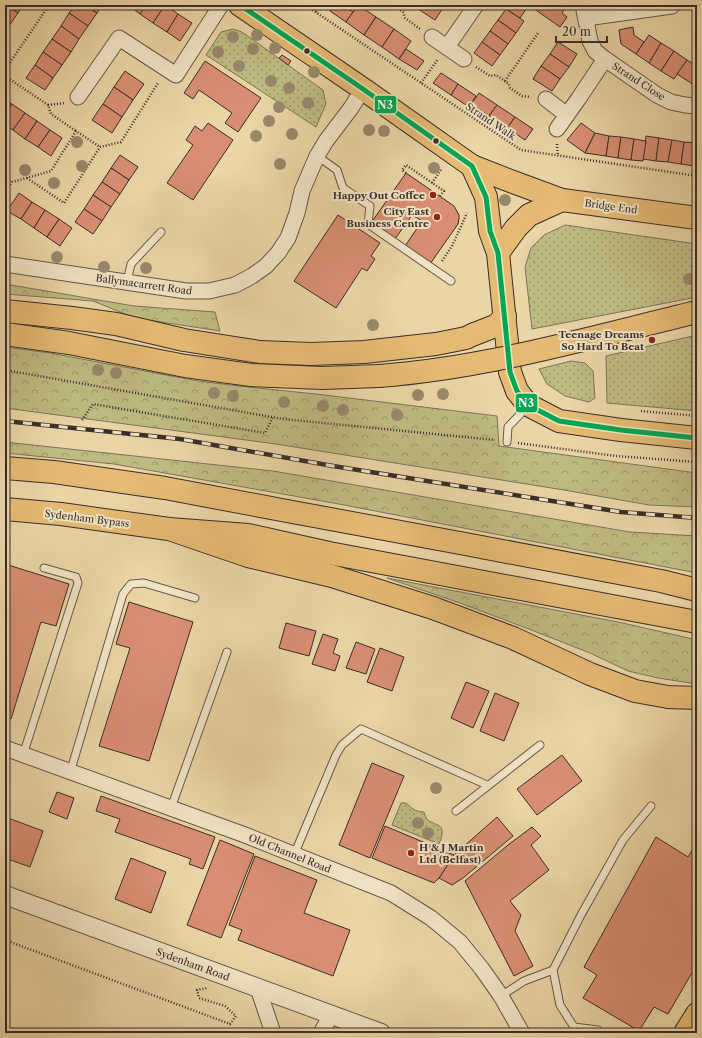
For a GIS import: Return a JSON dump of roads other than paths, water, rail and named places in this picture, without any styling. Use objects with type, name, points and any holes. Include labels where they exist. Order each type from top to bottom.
[{"type":"main road","name":"Bridge End","points":[[240,5],[472,166],[562,200],[697,218]]},
{"type":"main road","points":[[472,166],[486,197],[490,231],[498,253],[510,372],[517,391],[528,405],[559,421],[621,430],[697,438]]},
{"type":"main road","points":[[498,253],[516,228],[529,215],[562,200]]},
{"type":"main road","points":[[5,311],[116,324],[184,340],[260,352],[311,354],[364,352],[436,344],[472,336],[499,323],[505,316]]},
{"type":"main road","points":[[5,334],[69,343],[185,366],[251,375],[322,378],[412,373],[462,365],[528,353],[697,312]]},
{"type":"main road","points":[[5,468],[54,472],[165,488],[646,578],[697,590]]},
{"type":"main road","name":"Sydenham Bypass","points":[[5,508],[62,514],[169,529]]},
{"type":"main road","points":[[169,529],[248,535],[345,556],[697,622]]},
{"type":"main road","points":[[169,529],[248,556],[332,576],[433,608],[513,638],[590,674],[635,691],[668,697],[697,698]]},
{"type":"main road","points":[[686,1033],[697,1014]]},
{"type":"street","points":[[78,97],[119,38],[176,75],[221,5]]},
{"type":"street","points":[[447,47],[476,5]]},
{"type":"street","points":[[584,12],[672,6]]},
{"type":"street","name":"Strand Close","points":[[584,12],[590,41],[595,50],[604,59],[657,95],[671,102],[697,106]]},
{"type":"street","points":[[432,37],[464,59]]},
{"type":"street","name":"Strand Close","points":[[557,129],[580,98],[604,59]]},
{"type":"street","name":"Ballymacarrett Road","points":[[5,264],[186,291],[209,291],[236,285],[266,266],[278,253],[288,238],[297,213],[302,191],[317,156],[363,89]]},
{"type":"street","points":[[546,99],[567,115]]},
{"type":"street","name":"Old Channel Road","points":[[5,748],[70,773],[245,835],[391,893],[431,918],[460,942],[501,996],[522,1033]]},
{"type":"street","name":"Sydenham Road","points":[[5,894],[381,1033]]},
{"type":"street","points":[[258,988],[273,1033]]},
{"type":"street","points":[[321,1033],[331,1015]]},
{"type":"lane","points":[[317,156],[337,170],[343,188],[370,206],[368,224],[451,281]]},
{"type":"lane","points":[[127,282],[131,264],[160,232]]},
{"type":"lane","points":[[507,442],[508,427],[528,405]]},
{"type":"lane","points":[[24,755],[78,583],[76,577],[44,568]]},
{"type":"lane","points":[[70,773],[124,594],[127,589],[131,584],[144,583],[195,598]]},
{"type":"lane","points":[[170,809],[227,652]]},
{"type":"lane","points":[[294,854],[336,755],[342,745],[361,729],[488,785]]},
{"type":"lane","points":[[456,811],[540,745]]},
{"type":"lane","points":[[598,1030],[574,1027],[560,1005],[553,970],[581,915],[623,840],[651,806]]},
{"type":"lane","points":[[501,996],[524,981],[553,970]]},
{"type":"railway","points":[[5,421],[180,439],[333,466],[621,512],[697,518]]},
{"type":"place","name":"Happy Out Coffee","points":[[433,195]]},
{"type":"place","name":"City East Business Centre","points":[[437,217]]},
{"type":"place","name":"Teenage Dreams So Hard To Beat","points":[[652,340]]},
{"type":"place","name":"H & J Martin Ltd (Belfast)","points":[[411,853]]}]
